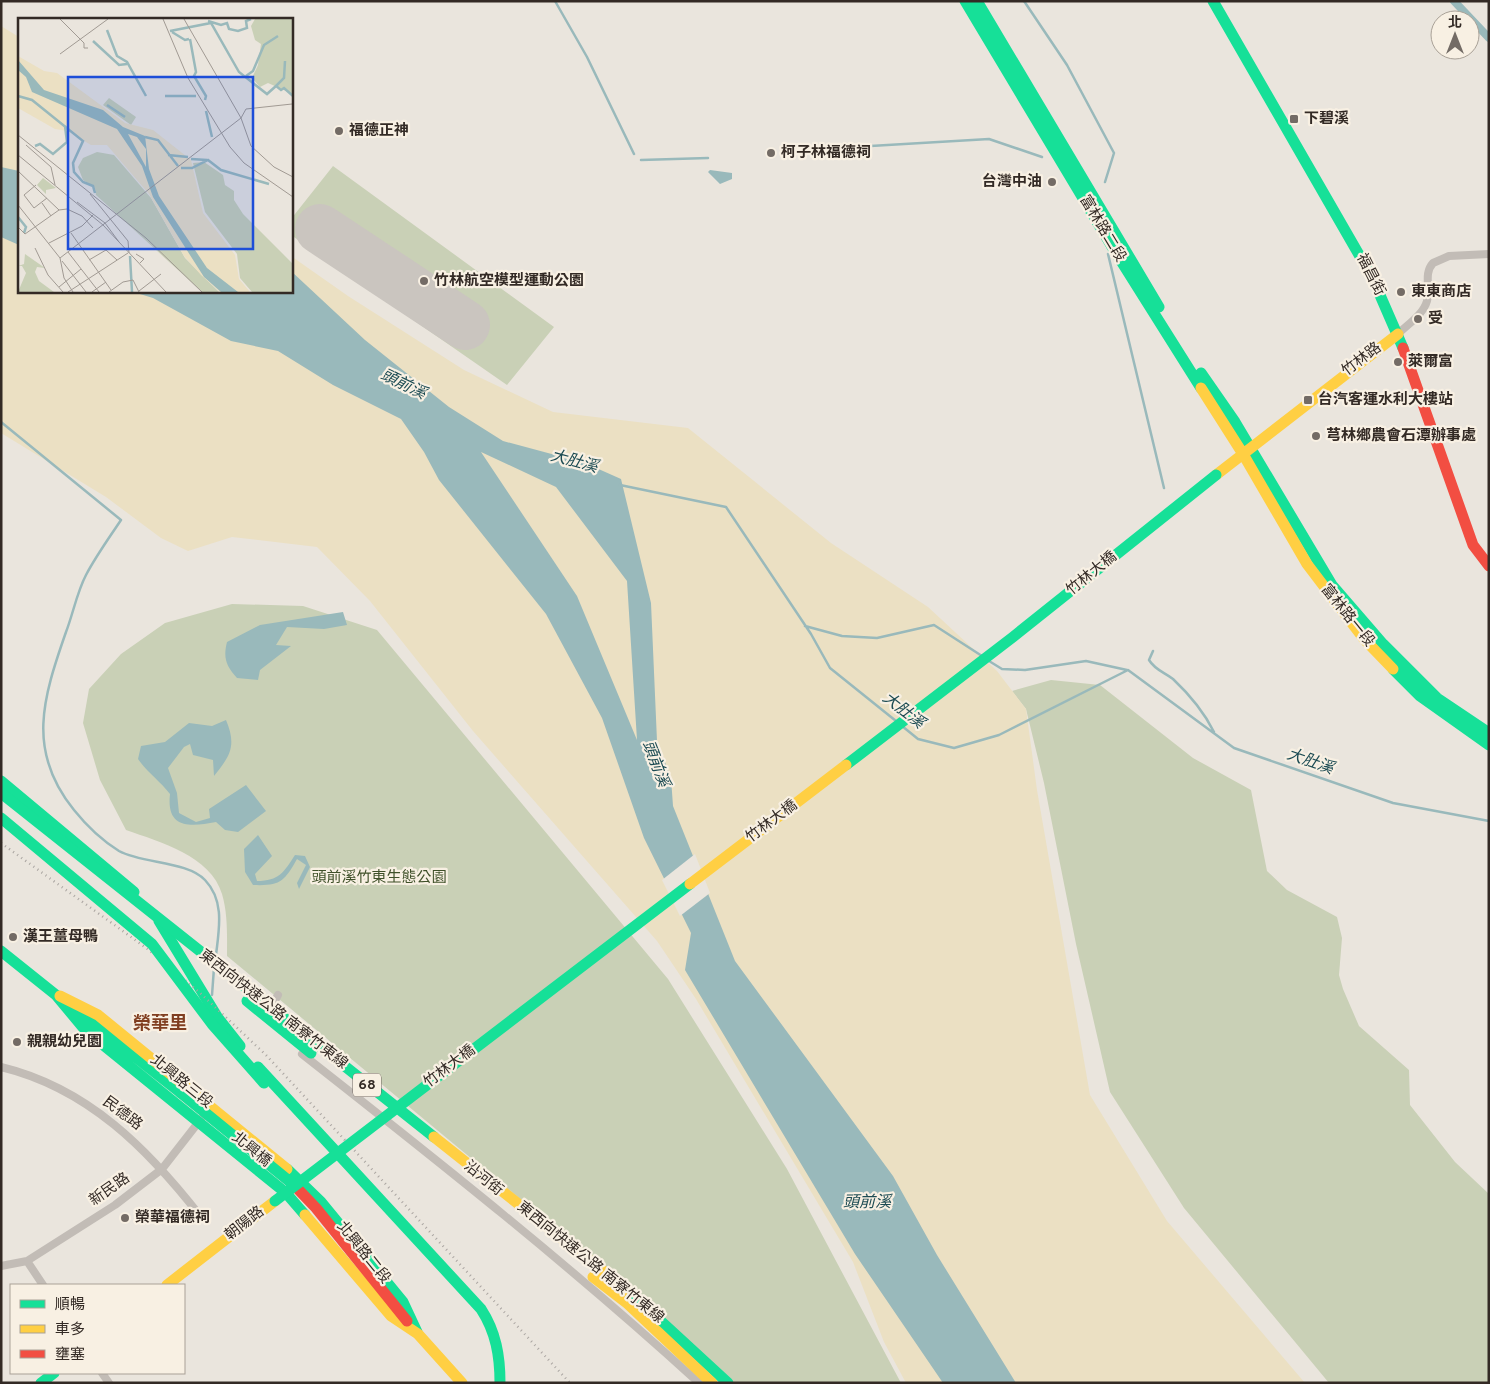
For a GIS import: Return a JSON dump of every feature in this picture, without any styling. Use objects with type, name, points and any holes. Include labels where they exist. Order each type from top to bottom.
[{"type":"main road","name":"富林路二段","points":[[965,1],[1188,355],[1235,422],[1247,452]]},
{"type":"main road","name":"富林路二段","points":[[977,1],[1082,188]]},
{"type":"main road","name":"福昌街","points":[[1213,1],[1352,240],[1398,334],[1473,545],[1489,566]]},
{"type":"main road","name":"竹林路","points":[[1216,475],[1247,452],[1298,409],[1398,334]]},
{"type":"main road","name":"富林路一段","points":[[1247,452],[1332,584],[1383,644],[1438,698],[1489,732]]},
{"type":"main road","name":"富林路一段","points":[[1247,452],[1307,564],[1364,639],[1420,696],[1489,745]]},
{"type":"main road","name":"竹林大橋","points":[[324,1162],[1013,637],[1216,475]]},
{"type":"main road","points":[[1,781],[123,880],[148,905],[165,928],[196,984],[223,1025],[483,1324],[493,1348],[494,1383]]},
{"type":"main road","name":"東西向快速公路 南寮竹東線","points":[[1,792],[635,1296],[728,1383]]},
{"type":"main road","name":"東西向快速公路 南寮竹東線","points":[[1,806],[628,1304],[712,1383]]},
{"type":"main road","points":[[1,818],[152,944],[236,1053],[485,1314],[495,1333],[499,1348],[500,1383]]},
{"type":"main road","name":"北興路三段","points":[[1,951],[56,995],[86,1031],[200,1121],[294,1186]]},
{"type":"main road","name":"北興路三段","points":[[56,995],[98,1015],[212,1106],[294,1186]]},
{"type":"main road","name":"北興橋","points":[[56,995],[294,1186],[316,1208],[418,1334]]},
{"type":"main road","name":"朝陽路","points":[[168,1284],[324,1162]]},
{"type":"main road","name":"北興路二段","points":[[294,1186],[391,1316],[418,1334],[462,1383]]},
{"type":"main road","name":"北興路二段","points":[[294,1186],[322,1202],[403,1302],[418,1334]]},
{"type":"main road","points":[[41,1383],[53,1374]]},
{"type":"street","name":"竹林路","points":[[1398,334],[1421,312],[1427,303],[1428,274],[1433,263],[1449,256],[1489,254]]},
{"type":"street","name":"沿河街","points":[[278,995],[270,1011],[270,1029],[473,1188],[631,1322],[699,1383]]},
{"type":"street","name":"民德路","points":[[1,1068],[42,1082],[87,1105],[118,1127],[162,1168],[201,1217]]},
{"type":"street","name":"新民路","points":[[1,1266],[27,1261],[115,1205],[162,1168],[212,1106]]},
{"type":"street","points":[[27,1261],[42,1284]]},
{"type":"green space","name":"竹林航空模型運動公園","points":[[333,166],[554,327],[507,385],[292,236],[292,218]]},
{"type":"green space","name":"頭前溪竹東生態公園","points":[[232,604],[303,606],[377,630],[668,979],[787,1169],[901,1383],[723,1383],[559,1231],[227,956],[225,909],[222,894],[216,881],[196,860],[183,852],[126,830],[100,780],[83,723],[89,689],[121,654],[165,623]]},
{"type":"green space","points":[[1051,680],[1100,685],[1193,758],[1251,790],[1267,871],[1287,890],[1337,917],[1342,938],[1339,975],[1359,1026],[1409,1070],[1410,1105],[1455,1162],[1489,1194],[1489,1383],[1329,1383],[1184,1208],[1110,1092],[1076,944],[1044,783],[1026,709],[1012,691]]},
{"type":"sand","points":[[1,26],[18,36],[18,292],[292,292],[292,257],[348,296],[464,370],[553,412],[688,428],[831,543],[928,607],[997,671],[1026,709],[1037,790],[1090,1095],[1167,1221],[1305,1383],[906,1383],[884,1342],[853,1262],[696,999],[657,941],[473,731],[370,601],[317,547],[232,537],[188,551],[161,538],[106,497],[1,433]]},
{"type":"water","points":[[1,167],[18,171],[18,245],[1,237]]},
{"type":"water","points":[[710,170],[732,173],[732,179],[720,184],[708,172]]},
{"type":"water","name":"頭前溪","points":[[292,272],[365,340],[449,407],[503,441],[585,463],[621,479],[651,603],[657,741],[671,778],[673,806],[735,961],[893,1176],[937,1255],[1016,1383],[943,1383],[855,1254],[685,970],[691,933],[644,838],[602,718],[546,614],[439,480],[424,452],[401,419],[333,385],[278,351],[231,341],[153,298],[133,292],[292,292]],"holes":[[[481,452],[556,487],[627,581],[637,740],[577,596]]]},
{"type":"water","points":[[343,612],[347,625],[324,629],[287,627],[276,645],[291,646],[260,670],[258,680],[237,678],[228,666],[225,653],[227,642],[260,625]]},
{"type":"water","points":[[226,720],[231,737],[230,750],[214,776],[213,760],[193,755],[190,744],[184,747],[168,768],[177,793],[179,813],[196,822],[210,818],[209,809],[246,785],[266,811],[238,832],[225,830],[216,822],[189,825],[176,820],[172,814],[170,794],[138,759],[141,746],[165,742],[189,723],[212,726]]},
{"type":"water","points":[[258,835],[272,856],[255,874],[257,881],[276,877],[288,866],[295,855],[305,856],[310,867],[299,889],[297,883],[306,865],[297,859],[280,881],[269,885],[253,885],[245,872],[244,849]]},
{"type":"pier","points":[[695,854],[710,893],[680,916],[662,880]]},
{"type":"waterway","points":[[555,1],[587,57],[634,154]]},
{"type":"waterway","points":[[1024,1],[1067,65],[1114,153],[1105,182]]},
{"type":"waterway","points":[[1454,1],[1489,38]]},
{"type":"waterway","points":[[786,151],[989,139],[1042,157]]},
{"type":"waterway","points":[[641,160],[708,158]]},
{"type":"waterway","points":[[1108,254],[1164,488]]},
{"type":"waterway","points":[[1,422],[121,520],[94,561],[83,582],[51,679],[43,724],[44,745],[49,767],[59,788],[74,810],[95,832],[113,847],[129,855],[187,869],[205,880],[216,897],[218,906],[219,925],[216,955]]},
{"type":"waterway","name":"大肚溪","points":[[620,485],[726,507],[811,634],[830,668],[896,721]]},
{"type":"waterway","points":[[805,626],[842,636],[877,638],[934,625],[982,656]]},
{"type":"waterway","points":[[1153,651],[1149,660],[1151,663],[1173,679],[1185,691],[1201,711],[1214,732]]},
{"type":"waterway","points":[[989,661],[1002,669],[1025,670],[1086,661],[1127,670]]},
{"type":"waterway","name":"大肚溪","points":[[902,726],[918,739],[954,748],[999,735],[1128,670],[1234,748],[1393,803],[1489,821]]},
{"type":"waterway","points":[[212,995],[214,968]]},
{"type":"runway","points":[[320,229],[465,325]]},
{"type":"railway","points":[[1,843],[149,950],[199,992],[266,1055],[570,1383]]},
{"type":"traffic: fast","points":[[965,1],[1111,245],[1201,388]]},
{"type":"traffic: fast","points":[[977,1],[1159,307]]},
{"type":"traffic: fast","points":[[1213,1],[1373,279],[1403,348]]},
{"type":"traffic: fast","points":[[1201,373],[1235,422],[1332,585],[1383,644],[1437,698],[1489,733]]},
{"type":"traffic: fast","points":[[846,765],[1013,637],[1216,475]]},
{"type":"traffic: fast","points":[[1393,669],[1420,696],[1489,745]]},
{"type":"traffic: fast","points":[[1,781],[134,892]]},
{"type":"traffic: fast","points":[[1,793],[434,1137]]},
{"type":"traffic: fast","points":[[1,818],[152,944],[212,1024],[264,1083]]},
{"type":"traffic: fast","points":[[275,1201],[690,884]]},
{"type":"traffic: fast","points":[[159,921],[218,1018],[240,1046]]},
{"type":"traffic: fast","points":[[1,951],[56,995],[86,1031],[286,1193],[305,1215]]},
{"type":"traffic: fast","points":[[247,1001],[311,1053]]},
{"type":"traffic: fast","points":[[75,1009],[181,1093]]},
{"type":"traffic: fast","points":[[258,1067],[481,1309],[494,1335],[500,1383]]},
{"type":"traffic: fast","points":[[181,1093],[294,1185]]},
{"type":"traffic: fast","points":[[287,1169],[321,1202],[403,1302],[417,1332]]},
{"type":"traffic: fast","points":[[627,1290],[728,1383]]},
{"type":"traffic: fast","points":[[41,1383],[53,1374]]},
{"type":"traffic: slow","points":[[1216,475],[1398,334]]},
{"type":"traffic: slow","points":[[1201,388],[1243,454],[1307,564],[1364,639],[1393,669]]},
{"type":"traffic: slow","points":[[690,884],[846,765]]},
{"type":"traffic: slow","points":[[60,996],[98,1015],[287,1169]]},
{"type":"traffic: slow","points":[[434,1137],[627,1290]]},
{"type":"traffic: slow","points":[[168,1284],[275,1201]]},
{"type":"traffic: slow","points":[[305,1215],[391,1316],[418,1334],[462,1383]]},
{"type":"traffic: slow","points":[[593,1277],[628,1304],[712,1383]]},
{"type":"traffic: jam","points":[[1403,348],[1473,545],[1489,566]]},
{"type":"traffic: jam","points":[[294,1185],[316,1208],[407,1321]]},
{"type":"place","name":"下碧溪","points":[[1294,119]]},
{"type":"place","name":"福德正神","points":[[339,131]]},
{"type":"place","name":"柯子林福德祠","points":[[771,153]]},
{"type":"place","name":"台灣中油","points":[[1052,182]]},
{"type":"place","name":"竹林航空模型運動公園","points":[[424,281]]},
{"type":"place","name":"東東商店","points":[[1401,292]]},
{"type":"place","name":"受","points":[[1418,319]]},
{"type":"place","name":"萊爾富","points":[[1398,362]]},
{"type":"place","name":"台汽客運水利大樓站","points":[[1308,400]]},
{"type":"place","name":"芎林鄉農會石潭辦事處","points":[[1316,436]]},
{"type":"place","name":"漢王薑母鴨","points":[[13,937]]},
{"type":"place","name":"親親幼兒園","points":[[17,1042]]},
{"type":"place","name":"榮華福德祠","points":[[125,1218]]},
{"type":"district","name":"榮華里","points":[[160,1024]]}]
